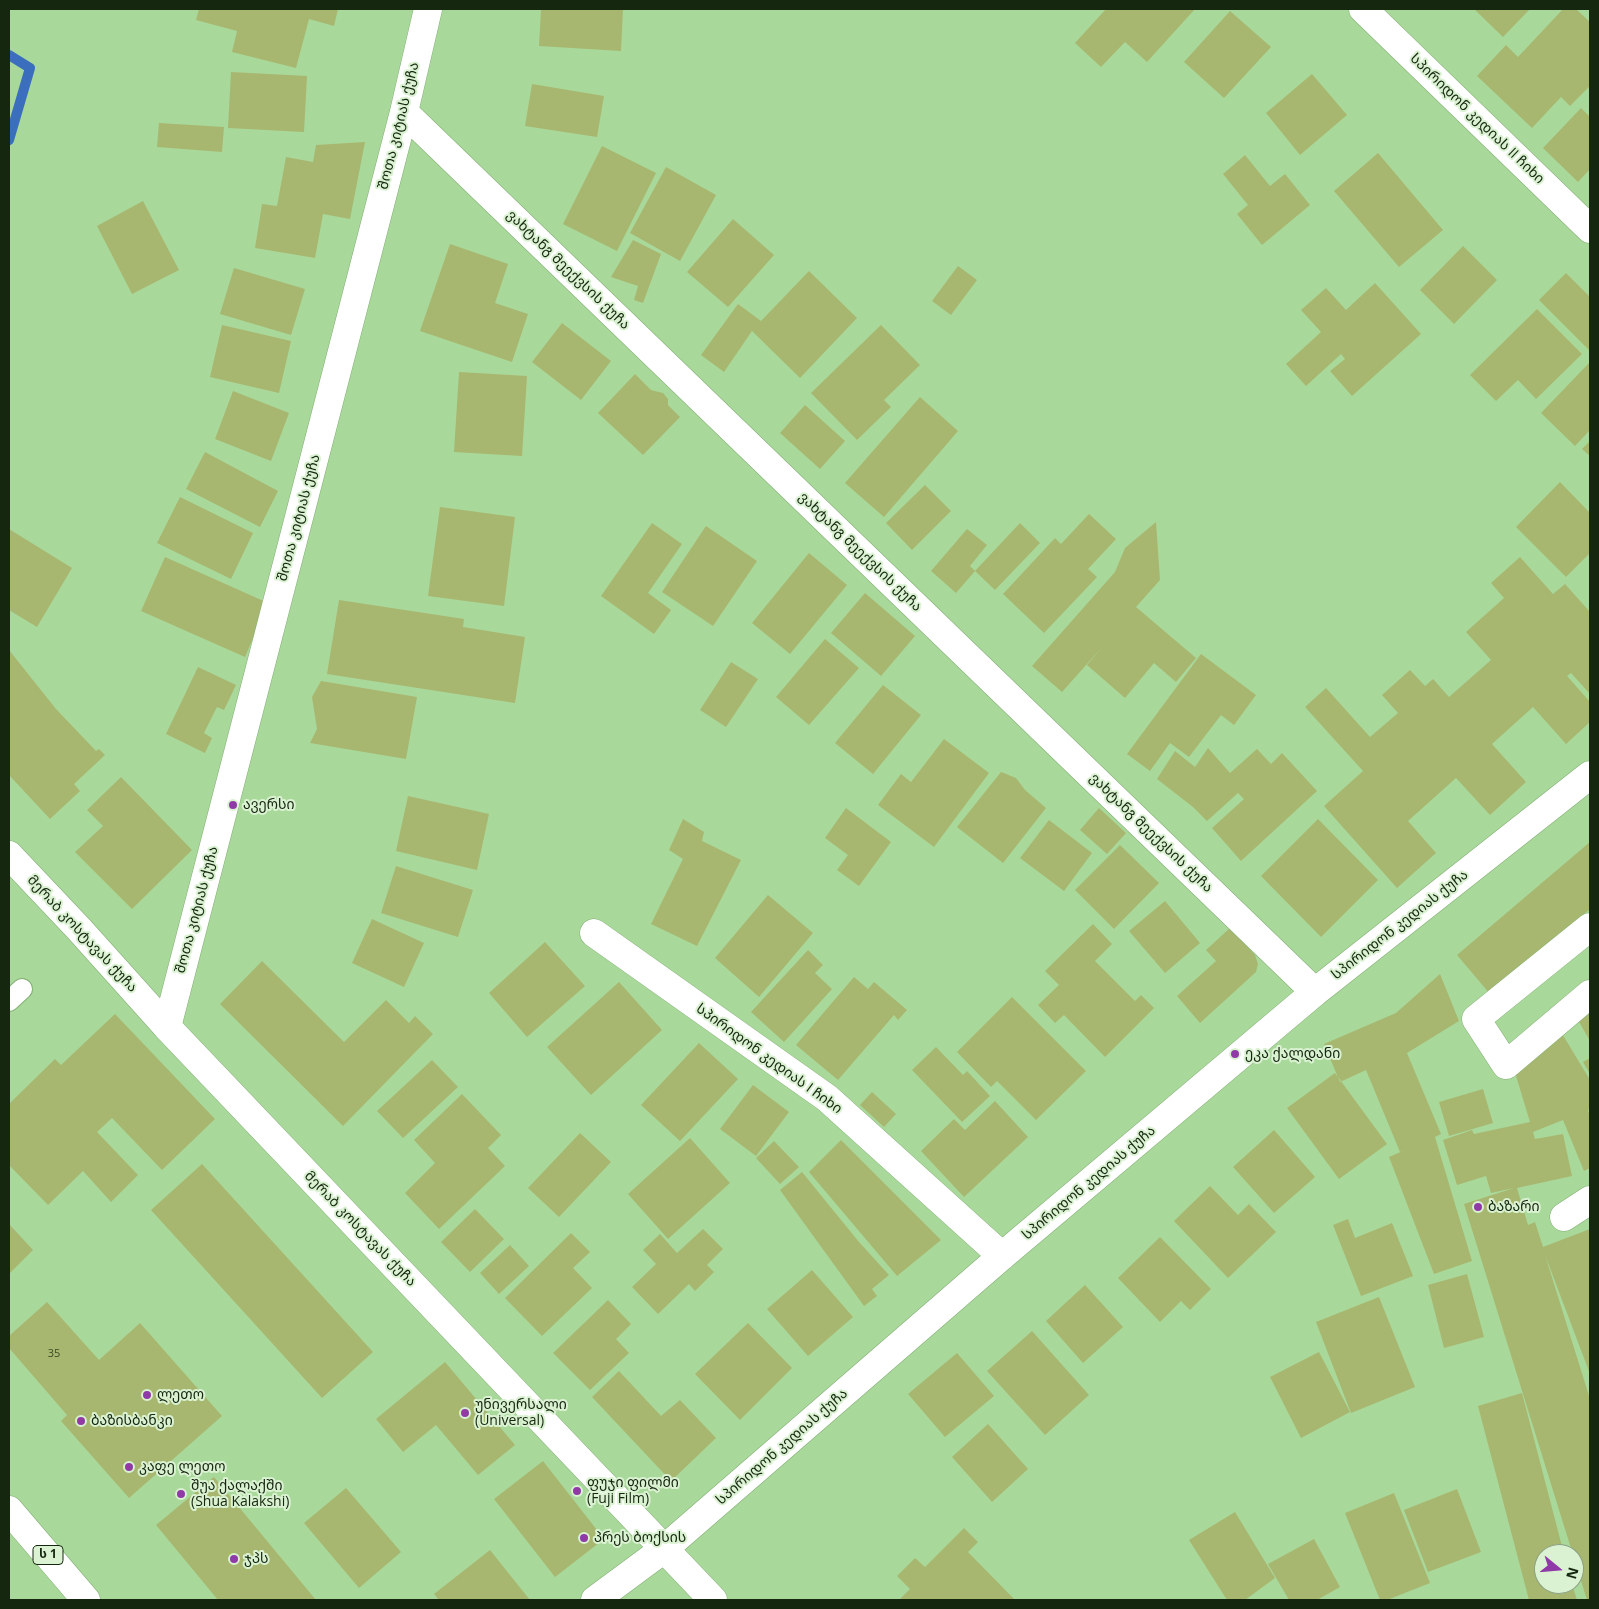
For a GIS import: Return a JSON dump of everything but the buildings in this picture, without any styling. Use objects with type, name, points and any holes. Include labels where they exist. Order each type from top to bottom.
[{"type":"main road","name":"შოთა კიტიას ქუჩა","points":[[167,1026],[404,112],[428,9]]},
{"type":"main road","name":"სპირიდონ კედიას II ჩიხი","points":[[1363,9],[1590,229]]},
{"type":"main road","name":"ვახტანგ მეექვსის ქუჩა","points":[[404,112],[1315,992]]},
{"type":"main road","name":"სპირიდონ კედიას ქუჩა","points":[[595,1600],[664,1549],[1002,1256],[1315,992],[1590,775]]},
{"type":"main road","name":"მერაბ კოსტავას ქუჩა","points":[[9,856],[79,929],[167,1026],[713,1600]]},
{"type":"main road","points":[[1590,927],[1476,1020],[1506,1065],[1590,994]]},
{"type":"main road","name":"სპირიდონ კედიას I ჩიხი","points":[[594,934],[827,1098],[1002,1256]]},
{"type":"main road","points":[[1564,1217],[1590,1200]]},
{"type":"main road","name":"ს 1","points":[[9,1510],[86,1600]]},
{"type":"waterway","points":[[9,55],[30,68],[9,140]]},
{"type":"place","name":"ავერსი","points":[[233,805]]},
{"type":"place","name":"ეკა ქალდანი","points":[[1235,1054]]},
{"type":"place","name":"ბაზარი","points":[[1478,1207]]},
{"type":"place","name":"ლეთო","points":[[147,1395]]},
{"type":"place","name":"უნივერსალი (Universal)","points":[[465,1413]]},
{"type":"place","name":"ბაზისბანკი","points":[[81,1421]]},
{"type":"place","name":"კაფე ლეთო","points":[[129,1467]]},
{"type":"place","name":"ფუჯი ფილმი (Fuji Film)","points":[[577,1491]]},
{"type":"place","name":"შუა ქალაქში (Shua Kalakshi)","points":[[181,1494]]},
{"type":"place","name":"პრეს ბოქსის","points":[[584,1538]]},
{"type":"place","name":"ჯპს","points":[[234,1559]]}]
